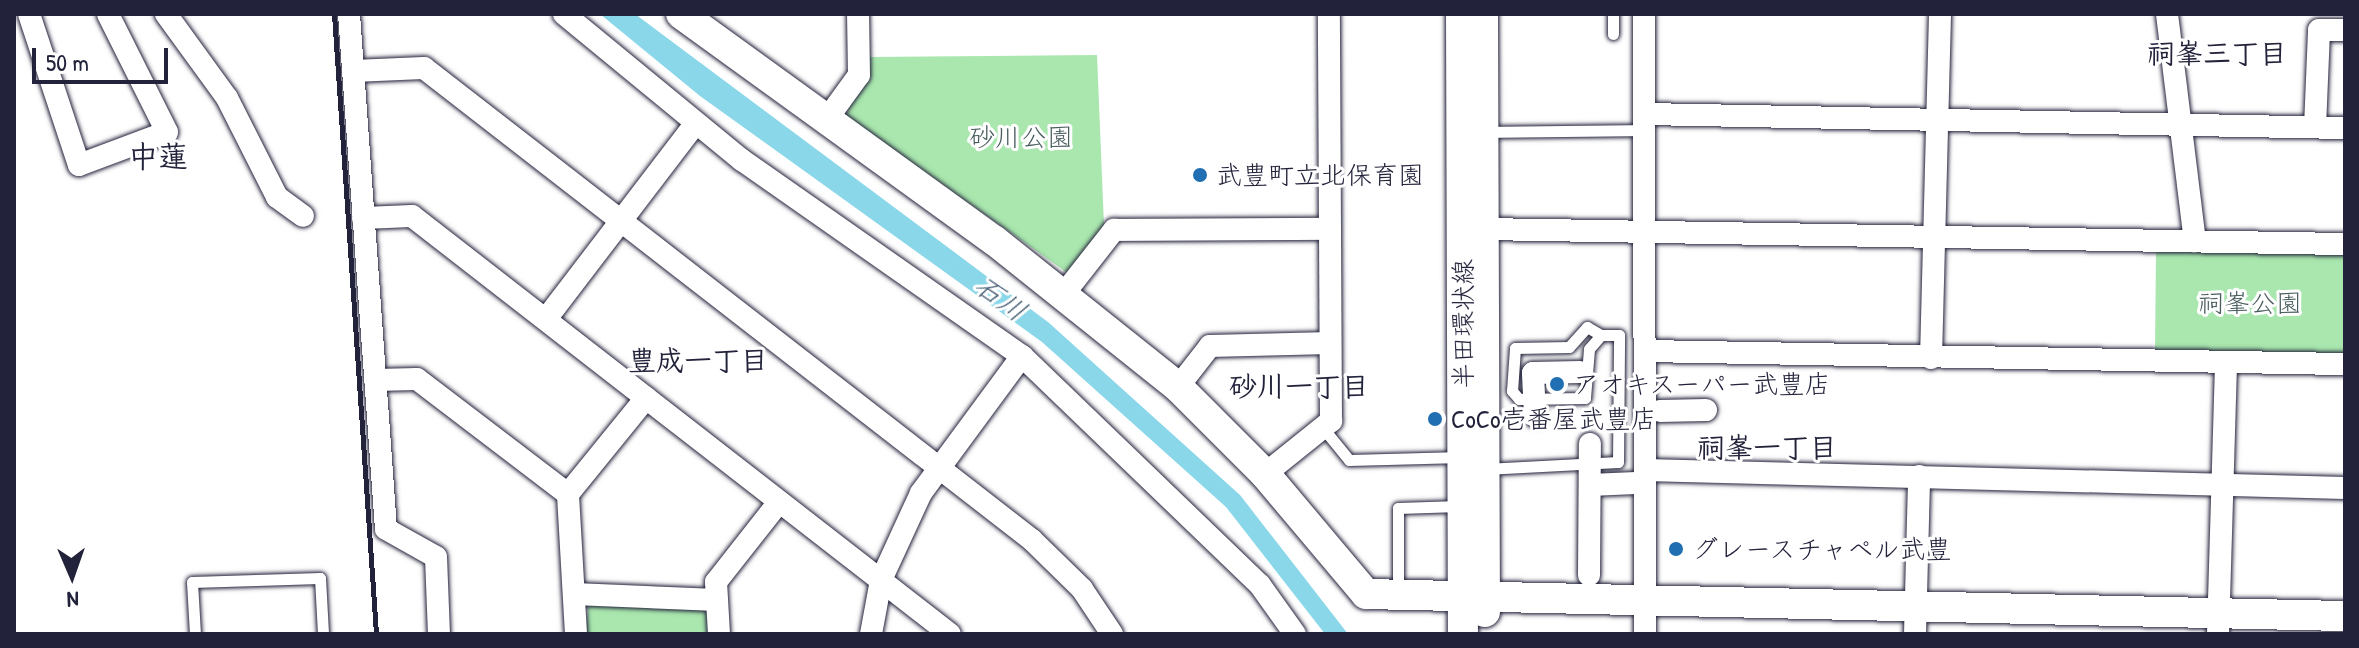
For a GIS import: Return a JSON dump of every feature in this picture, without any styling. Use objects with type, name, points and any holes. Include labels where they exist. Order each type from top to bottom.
[{"type":"street","points":[[29,14],[79,165],[167,132],[108,14]]},
{"type":"street","points":[[166,14],[227,98],[277,197],[303,216]]},
{"type":"street","points":[[349,14],[386,529],[436,557],[439,634]]},
{"type":"street","points":[[564,14],[695,124],[1022,356],[1260,585],[1295,634]]},
{"type":"street","points":[[681,14],[1063,295],[1178,387],[1265,474],[1353,587],[1398,594],[1915,604],[2218,623],[2345,616]]},
{"type":"street","points":[[827,119],[859,75],[858,14]]},
{"type":"street","points":[[1265,474],[1297,454],[1331,421],[1329,14]]},
{"type":"street","name":"半田環状線","points":[[1461,14],[1475,594],[1463,634]]},
{"type":"street","name":"半田環状線","points":[[1483,14],[1484,229],[1474,463],[1463,506],[1475,594],[1484,634]]},
{"type":"street","points":[[1644,14],[1647,472]]},
{"type":"street","points":[[1931,358],[1940,14]]},
{"type":"street","points":[[2167,14],[2178,124],[2195,241]]},
{"type":"street","points":[[2315,127],[2319,30],[2345,30]]},
{"type":"street","points":[[353,71],[424,68],[941,468],[1059,565],[1112,634]]},
{"type":"street","points":[[1645,122],[1938,119],[2345,128]]},
{"type":"street","points":[[546,319],[695,124]]},
{"type":"street","points":[[363,218],[412,216],[950,634]]},
{"type":"street","points":[[1063,295],[1114,230],[1330,229]]},
{"type":"street","points":[[1484,229],[2345,244]]},
{"type":"street","points":[[1178,387],[1210,346],[1330,343]]},
{"type":"street","points":[[1646,351],[2345,364]]},
{"type":"street","points":[[871,634],[881,580],[921,493],[1022,356]]},
{"type":"street","points":[[2218,623],[2226,362]]},
{"type":"street","points":[[1535,408],[1533,373],[1580,372]]},
{"type":"street","points":[[375,380],[417,379],[568,494]]},
{"type":"street","points":[[576,634],[568,494],[646,398]]},
{"type":"street","points":[[1645,634],[1641,520],[1660,406],[1706,410]]},
{"type":"street","points":[[1589,575],[1590,444]]},
{"type":"street","points":[[1590,476],[1647,472],[1919,476],[2345,488]]},
{"type":"street","points":[[1915,634],[1919,476]]},
{"type":"street","points":[[719,634],[716,582],[779,502]]},
{"type":"street","points":[[574,594],[717,600]]},
{"type":"lane","points":[[1613,14],[1613,34]]},
{"type":"lane","points":[[1484,132],[1645,122]]},
{"type":"lane","points":[[1323,428],[1349,460],[1474,463],[1590,476],[1618,462],[1624,445],[1622,345],[1619,335],[1601,335],[1587,327],[1569,347],[1515,348],[1514,396],[1535,408],[1585,398],[1589,349],[1601,335]]},
{"type":"lane","points":[[1398,594],[1398,508],[1463,506]]},
{"type":"lane","points":[[195,634],[192,582],[320,578],[323,634]]},
{"type":"green space","name":"砂川公園","points":[[1097,55],[1104,226],[1069,274],[846,116],[869,57]]},
{"type":"green space","name":"祠峯公園","points":[[2156,251],[2345,253],[2345,355],[2155,352]]},
{"type":"green space","points":[[589,602],[699,607],[709,615],[710,634],[585,634]]},
{"type":"water","name":"石川","points":[[600,14],[635,14],[1048,322],[1240,495],[1348,634],[1325,634],[1226,507],[1042,342],[700,96]]},
{"type":"railway","points":[[334,14],[376,634]]},
{"type":"place","name":"武豊町立北保育園","points":[[1200,175]]},
{"type":"place","name":"アオキスーパー武豊店","points":[[1557,384]]},
{"type":"place","name":"CoCo壱番屋武豊店","points":[[1435,419]]},
{"type":"place","name":"グレースチャペル武豊","points":[[1676,549]]},
{"type":"district","name":"祠峯三丁目","points":[[2217,53]]},
{"type":"district","name":"中蓮","points":[[158,156]]},
{"type":"district","name":"豊成一丁目","points":[[698,360]]},
{"type":"district","name":"砂川一丁目","points":[[1299,386]]},
{"type":"district","name":"祠峯一丁目","points":[[1767,447]]}]
